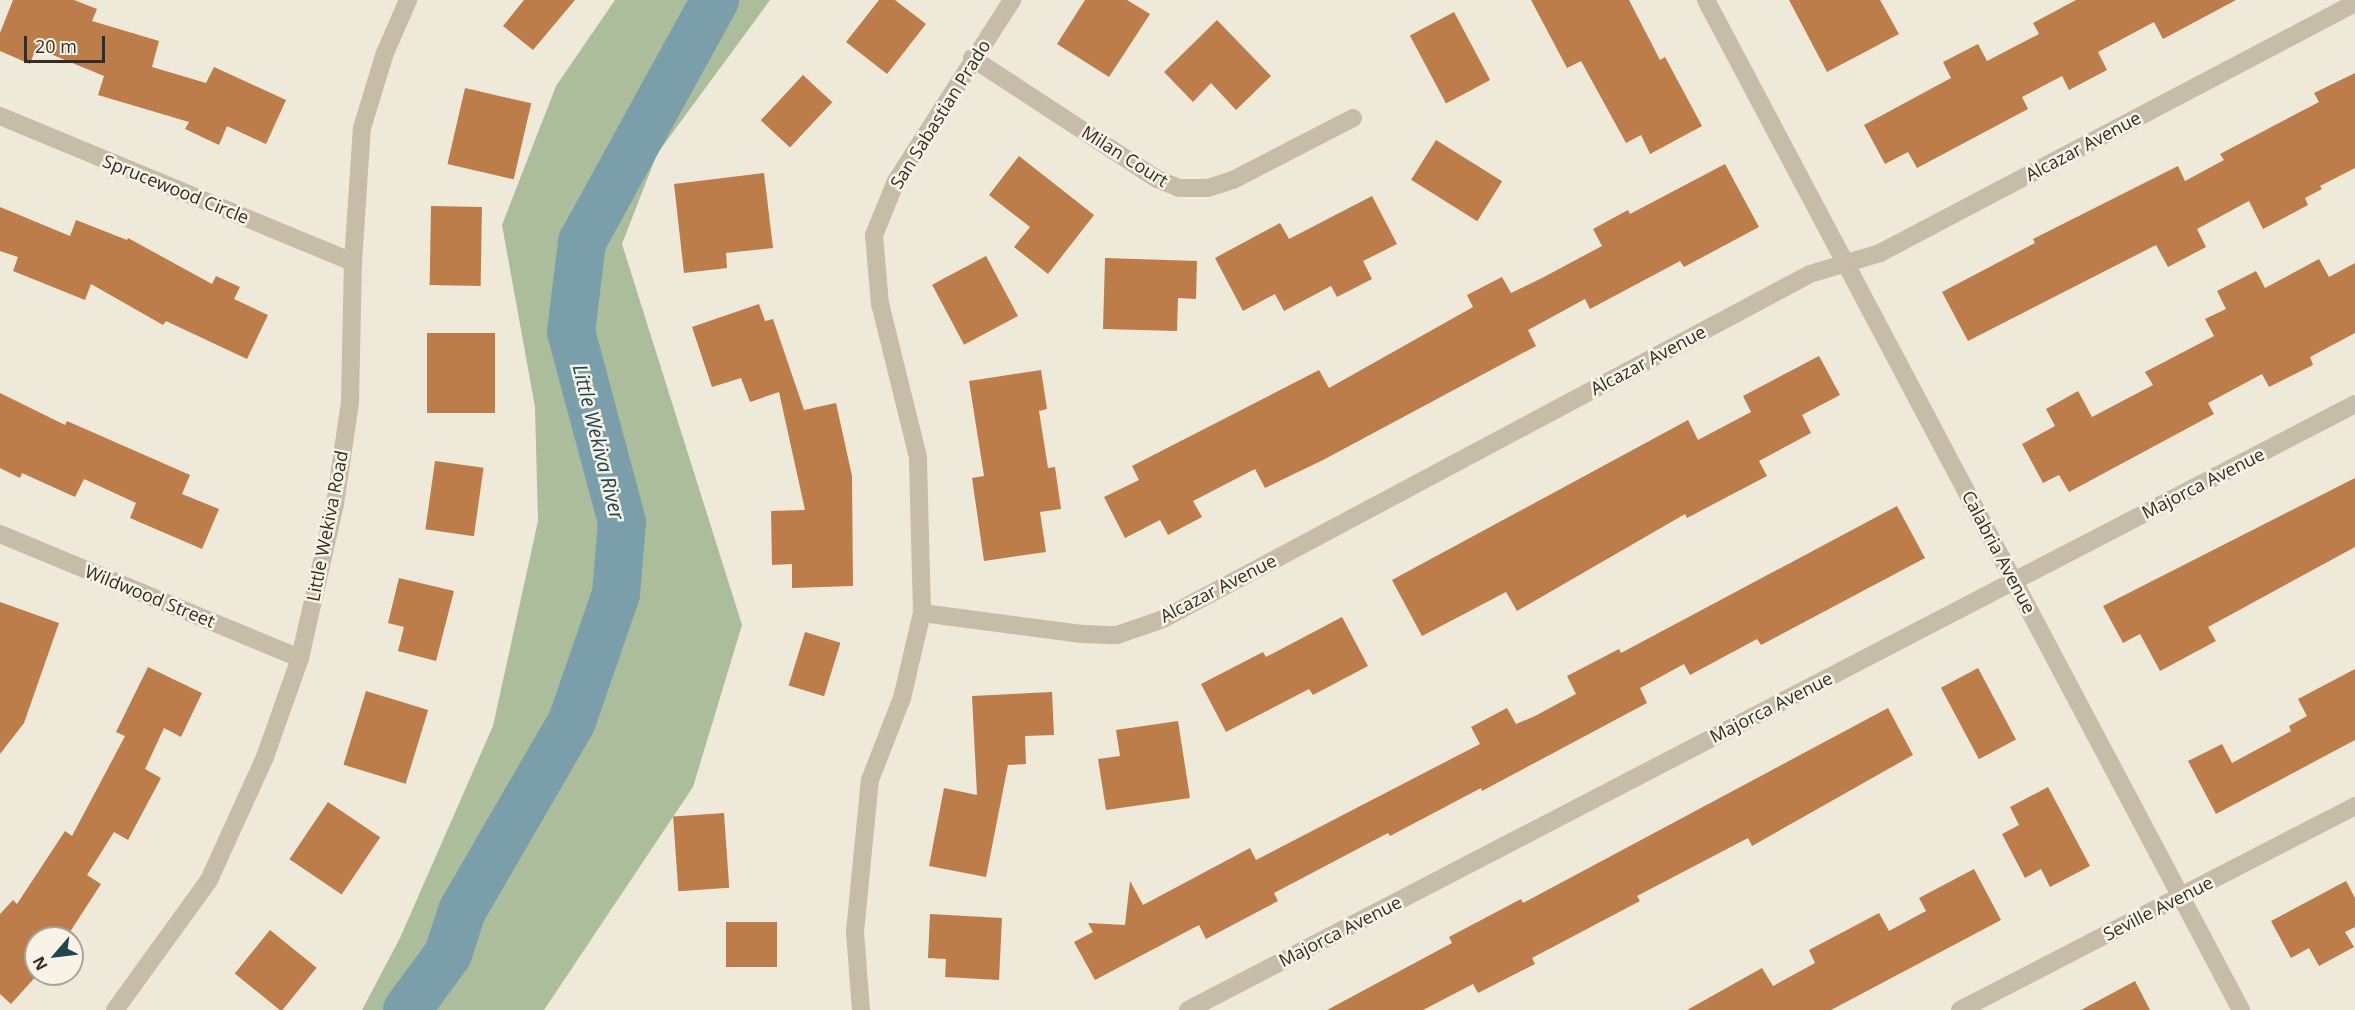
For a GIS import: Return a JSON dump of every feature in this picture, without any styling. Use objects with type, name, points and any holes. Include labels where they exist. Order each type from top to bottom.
[{"type":"street","name":"Little Wekiva Road","points":[[115,1010],[209,880],[265,757],[300,658],[335,504],[350,402],[353,262],[362,128],[385,53],[408,0]]},
{"type":"street","name":"San Sabastian Prado","points":[[861,1010],[855,932],[870,780],[902,698],[922,613],[918,457],[880,304],[874,235],[896,181],[972,58],[1012,0]]},
{"type":"street","name":"Calabria Avenue","points":[[1706,0],[1847,261],[2241,1010]]},
{"type":"street","name":"Alcazar Avenue","points":[[922,613],[1082,634],[1117,635],[1163,619],[1810,274],[1847,261],[1880,253],[2355,3]]},
{"type":"street","name":"Milan Court","points":[[972,58],[1157,179],[1179,188],[1208,188],[1233,180],[1353,118]]},
{"type":"street","name":"Sprucewood Circle","points":[[0,116],[353,262]]},
{"type":"street","name":"Majorca Avenue","points":[[1188,1010],[2355,404]]},
{"type":"street","name":"Wildwood Street","points":[[0,534],[300,658]]},
{"type":"street","name":"Seville Avenue","points":[[1960,1010],[1990,1003],[2180,896],[2355,806]]},
{"type":"green space","points":[[615,0],[770,0],[657,154],[622,244],[742,625],[693,787],[544,1010],[362,1010],[400,938],[493,726],[538,521],[535,407],[502,225],[556,86]]},
{"type":"building","points":[[13,0],[74,0],[97,9],[92,21],[159,41],[152,67],[206,83],[214,67],[286,100],[266,144],[227,126],[219,145],[185,129],[189,122],[98,95],[104,76],[36,48],[30,64],[0,51],[0,33]]},
{"type":"building","points":[[524,0],[575,0],[533,50],[503,26]]},
{"type":"building","points":[[879,0],[895,0],[926,24],[887,74],[846,42]]},
{"type":"building","points":[[1085,0],[1127,0],[1150,14],[1109,77],[1057,44]]},
{"type":"building","points":[[1531,0],[1629,0],[1660,60],[1665,57],[1702,126],[1650,154],[1641,135],[1626,143],[1581,61],[1567,68]]},
{"type":"building","points":[[1789,0],[1880,0],[1899,34],[1827,72]]},
{"type":"building","points":[[2076,0],[2236,0],[2163,39],[2154,22],[2098,52],[2107,70],[2069,90],[2062,76],[2022,97],[2028,109],[1917,168],[1908,152],[1885,164],[1864,125],[1951,78],[1943,62],[1978,44],[1987,61],[2039,34],[2033,23]]},
{"type":"building","points":[[1454,12],[1490,80],[1446,103],[1410,35]]},
{"type":"building","points":[[1217,20],[1271,76],[1236,110],[1211,83],[1193,102],[1164,72]]},
{"type":"building","points":[[2355,73],[2355,168],[2320,186],[2322,189],[2305,198],[2308,205],[2263,229],[2249,201],[2197,229],[2206,247],[2168,267],[2156,245],[1968,341],[1942,292],[2035,243],[2033,239],[2178,166],[2185,181],[2224,160],[2220,154],[2319,102],[2314,93]]},
{"type":"building","points":[[803,75],[832,102],[790,148],[761,120]]},
{"type":"building","points":[[465,88],[531,103],[514,179],[447,164]]},
{"type":"building","points":[[1436,140],[1502,181],[1477,221],[1411,180]]},
{"type":"building","points":[[1019,156],[1094,215],[1048,274],[1014,247],[1030,227],[989,195]]},
{"type":"building","points":[[1725,164],[1759,227],[1684,267],[1680,261],[1590,309],[1585,299],[1528,330],[1536,346],[1323,460],[1265,488],[1255,469],[1193,501],[1202,517],[1168,535],[1160,520],[1125,538],[1104,497],[1139,480],[1132,466],[1319,370],[1329,388],[1473,307],[1467,295],[1502,277],[1511,293],[1542,278],[1602,246],[1593,229],[1628,210],[1630,214]]},
{"type":"building","points":[[764,173],[773,248],[726,253],[727,268],[684,273],[674,184]]},
{"type":"building","points":[[1372,196],[1397,244],[1363,261],[1372,279],[1337,297],[1331,286],[1284,311],[1275,294],[1243,311],[1215,258],[1280,223],[1289,239]]},
{"type":"building","points":[[431,206],[482,207],[481,286],[430,285]]},
{"type":"building","points":[[0,207],[70,236],[76,220],[127,240],[128,238],[212,284],[216,276],[240,287],[234,299],[268,315],[247,359],[166,321],[163,325],[91,284],[85,300],[13,271],[18,257],[0,251]]},
{"type":"building","points":[[986,256],[1018,316],[964,345],[932,285]]},
{"type":"building","points":[[1105,258],[1197,261],[1196,299],[1178,298],[1177,331],[1103,329]]},
{"type":"building","points":[[2319,259],[2329,277],[2355,263],[2355,333],[2310,357],[2313,365],[2269,387],[2262,374],[2208,403],[2214,414],[2069,492],[2059,475],[2043,483],[2022,444],[2055,426],[2046,409],[2078,391],[2092,417],[2153,385],[2145,372],[2214,336],[2205,319],[2226,309],[2217,291],[2256,271],[2265,288]]},
{"type":"building","points":[[759,304],[765,321],[773,319],[804,410],[836,403],[852,476],[853,586],[792,588],[792,564],[772,565],[771,511],[805,510],[779,392],[750,402],[741,378],[712,387],[692,327]]},
{"type":"building","points":[[427,333],[495,333],[495,413],[427,413]]},
{"type":"building","points":[[1819,356],[1840,395],[1802,415],[1811,433],[1759,461],[1767,476],[1687,518],[1685,514],[1517,611],[1506,592],[1422,636],[1392,580],[1688,420],[1698,440],[1751,412],[1743,396]]},
{"type":"building","points":[[1041,370],[1047,409],[1039,411],[1048,468],[1055,467],[1061,509],[1040,512],[1046,552],[984,561],[972,478],[984,476],[969,381]]},
{"type":"building","points":[[0,393],[65,425],[67,421],[190,475],[182,494],[219,509],[202,549],[130,518],[136,503],[84,479],[75,497],[22,473],[20,478],[0,468]]},
{"type":"building","points":[[435,461],[484,468],[474,536],[425,529]]},
{"type":"building","points":[[2355,478],[2355,547],[2208,627],[2216,641],[2160,671],[2140,634],[2123,643],[2103,606]]},
{"type":"building","points":[[1897,506],[1925,558],[1761,645],[1757,639],[1690,675],[1684,664],[1640,688],[1647,703],[1482,791],[1481,788],[1390,836],[1388,833],[1274,893],[1278,901],[1206,939],[1199,925],[1095,980],[1074,942],[1093,932],[1088,923],[1125,925],[1130,881],[1143,905],[1250,848],[1256,860],[1480,744],[1471,727],[1507,708],[1516,724],[1535,716],[1576,694],[1567,676],[1619,649],[1621,653]]},
{"type":"building","points":[[399,578],[454,591],[436,661],[398,651],[404,627],[388,623]]},
{"type":"building","points":[[0,602],[59,623],[24,723],[0,754]]},
{"type":"building","points":[[1342,617],[1368,666],[1313,695],[1309,689],[1226,732],[1201,684],[1263,652],[1266,657]]},
{"type":"building","points":[[805,632],[840,643],[824,696],[789,686]]},
{"type":"building","points":[[148,667],[202,693],[181,737],[164,728],[145,769],[161,778],[128,840],[114,832],[87,875],[101,884],[74,926],[24,926],[24,986],[27,986],[11,1004],[0,994],[0,914],[13,900],[17,904],[65,831],[72,836],[125,736],[116,732]]},
{"type":"building","points":[[1978,668],[2016,740],[1979,759],[1941,688]]},
{"type":"building","points":[[2355,669],[2355,740],[2216,814],[2188,761],[2222,744],[2232,763],[2291,731],[2289,726],[2307,716],[2298,699]]},
{"type":"building","points":[[366,691],[428,710],[406,784],[343,765]]},
{"type":"building","points":[[1052,692],[1054,735],[1025,736],[1026,764],[1008,765],[986,877],[929,866],[944,788],[977,795],[972,696]]},
{"type":"building","points":[[1888,708],[1913,755],[1752,846],[1748,838],[1637,896],[1640,901],[1532,958],[1535,964],[1478,993],[1473,984],[1423,1010],[1327,1010],[1452,943],[1449,937],[1521,899],[1523,903]]},
{"type":"building","points":[[1178,721],[1190,798],[1106,810],[1098,759],[1120,756],[1116,730]]},
{"type":"building","points":[[2048,787],[2090,866],[2050,887],[2041,869],[2025,878],[2002,834],[2019,825],[2010,807]]},
{"type":"building","points":[[328,802],[380,837],[342,894],[289,859]]},
{"type":"building","points":[[724,813],[729,888],[678,891],[673,817]]},
{"type":"building","points":[[1974,869],[2001,920],[1831,1010],[1687,1010],[1762,968],[1773,986],[1815,963],[1809,950],[1879,913],[1889,931],[1926,911],[1919,898]]},
{"type":"building","points":[[2346,881],[2355,898],[2355,927],[2345,932],[2354,947],[2319,966],[2309,948],[2291,958],[2271,921]]},
{"type":"building","points":[[930,914],[1002,918],[999,980],[945,977],[946,959],[928,958]]},
{"type":"building","points":[[726,922],[777,922],[777,967],[726,967]]},
{"type":"building","points":[[270,930],[317,968],[282,1010],[235,974]]},
{"type":"building","points":[[2135,981],[2150,1010],[2081,1010]]},
{"type":"waterway","name":"Little Wekiva River","points":[[407,1010],[448,954],[462,911],[572,721],[616,594],[622,522],[571,332],[582,242],[715,0]]}]
